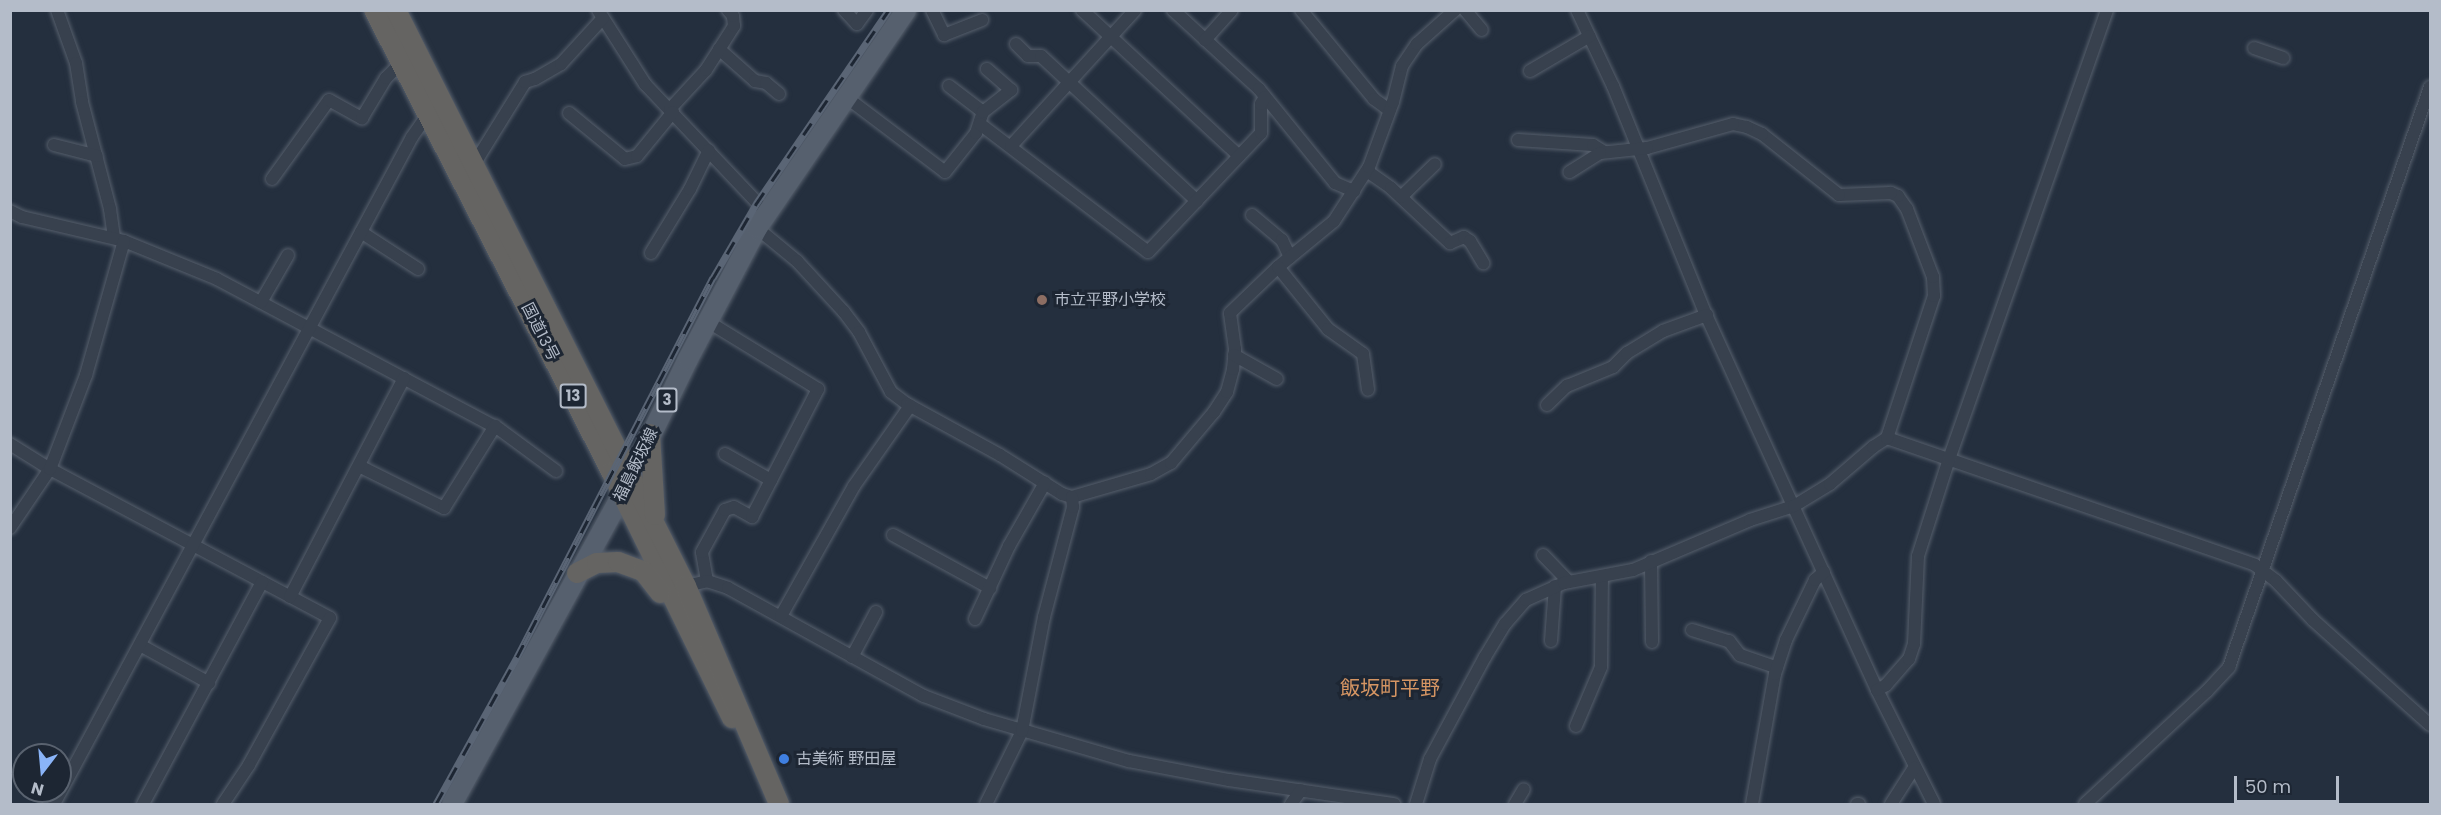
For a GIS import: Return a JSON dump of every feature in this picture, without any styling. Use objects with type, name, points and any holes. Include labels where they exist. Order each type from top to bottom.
[{"type":"highway","name":"国道13号","points":[[375,10],[612,473],[621,497],[719,697],[769,783]]},
{"type":"highway","name":"国道13号","points":[[396,10],[686,586],[779,804]]},
{"type":"highway","points":[[650,434],[657,529]]},
{"type":"highway","points":[[577,573],[607,561],[631,565],[643,571],[662,596],[719,697]]},
{"type":"main road","name":"福島飯坂線","points":[[452,804],[577,573],[632,477],[650,434],[707,321],[762,221],[906,10]]},
{"type":"street","points":[[10,528],[50,468],[86,375],[119,240],[82,102],[76,63],[57,10]]},
{"type":"street","points":[[569,113],[625,159],[637,156],[706,70],[734,26],[733,16],[728,10]]},
{"type":"street","points":[[844,10],[857,24],[867,10]]},
{"type":"street","points":[[932,10],[944,35],[982,20]]},
{"type":"street","points":[[1082,10],[1239,156]]},
{"type":"street","points":[[1011,146],[1135,10]]},
{"type":"street","points":[[1173,10],[1265,97],[1335,183],[1354,191]]},
{"type":"street","points":[[1205,40],[1232,10]]},
{"type":"street","points":[[1301,10],[1374,99],[1389,110]]},
{"type":"street","points":[[473,166],[525,82],[536,79],[561,64],[601,14],[645,84],[709,150],[762,221],[844,312],[859,332],[891,392],[910,406],[1000,455],[1062,494],[1072,496],[1151,474],[1171,463],[1214,412],[1227,392],[1234,355],[1230,313],[1278,267],[1334,221],[1367,171],[1405,61],[1417,44],[1455,10]]},
{"type":"street","points":[[1465,10],[1482,30]]},
{"type":"street","points":[[1578,10],[1707,315],[1877,690],[1934,804]]},
{"type":"street","points":[[1877,690],[1886,685],[1902,668],[1911,651],[1918,556],[1949,459],[2107,10]]},
{"type":"street","points":[[1530,71],[1590,36]]},
{"type":"street","points":[[1016,44],[1028,56],[1041,56],[1197,201]]},
{"type":"street","points":[[2254,48],[2283,58]]},
{"type":"street","points":[[719,50],[755,81],[766,83],[779,94]]},
{"type":"street","points":[[272,179],[329,100],[362,118],[386,78],[401,63]]},
{"type":"street","points":[[846,97],[945,172],[959,158],[981,118],[1011,90],[987,69]]},
{"type":"street","points":[[949,86],[1011,146],[1148,252],[1261,133],[1261,104],[1265,97]]},
{"type":"street","points":[[2085,804],[2208,691],[2229,667],[2430,87]]},
{"type":"street","points":[[54,804],[412,137],[428,114]]},
{"type":"street","points":[[1416,804],[1430,759],[1504,624],[1526,600],[1569,582],[1633,570],[1750,520],[1794,506],[1830,484],[1872,447],[1887,438],[1934,296],[1933,277],[1906,209],[1898,196],[1890,192],[1839,195],[1762,134],[1733,124],[1637,149],[1604,152],[1570,172]]},
{"type":"street","points":[[1518,140],[1593,145],[1604,152]]},
{"type":"street","points":[[54,145],[97,156]]},
{"type":"street","points":[[651,253],[690,189],[709,150]]},
{"type":"street","points":[[1401,198],[1435,164]]},
{"type":"street","points":[[1367,171],[1401,198],[1450,243],[1464,237],[1470,241],[1483,263]]},
{"type":"street","points":[[10,211],[22,217],[119,240],[217,279],[495,426],[556,471]]},
{"type":"street","points":[[1252,215],[1282,240],[1290,257]]},
{"type":"street","points":[[361,232],[418,269]]},
{"type":"street","points":[[261,303],[288,255]]},
{"type":"street","points":[[1278,267],[1328,329],[1363,354],[1368,390]]},
{"type":"street","points":[[1547,405],[1567,386],[1613,367],[1626,353],[1663,331],[1707,315]]},
{"type":"street","points":[[707,321],[818,389],[752,517],[734,507],[725,510],[702,552],[707,581]]},
{"type":"street","points":[[1234,355],[1277,379]]},
{"type":"street","points":[[290,597],[404,378]]},
{"type":"street","points":[[781,616],[854,486],[910,406]]},
{"type":"street","points":[[359,466],[444,508],[495,426]]},
{"type":"street","points":[[1887,438],[2255,565],[2430,725]]},
{"type":"street","points":[[10,444],[50,468],[330,618],[249,765],[223,804]]},
{"type":"street","points":[[725,454],[771,480]]},
{"type":"street","points":[[975,619],[1009,546],[1045,483]]},
{"type":"street","points":[[986,804],[1022,731],[1044,617],[1073,507],[1072,496]]},
{"type":"street","points":[[893,535],[990,588]]},
{"type":"street","points":[[1543,555],[1569,582]]},
{"type":"street","points":[[1651,561],[1652,642]]},
{"type":"street","points":[[1752,804],[1766,714],[1777,668],[1786,640],[1815,580],[1824,572]]},
{"type":"street","points":[[1576,726],[1601,667],[1602,577]]},
{"type":"street","points":[[686,586],[707,581],[728,588],[924,696],[1022,731],[1129,761],[1394,804]]},
{"type":"street","points":[[143,804],[262,582]]},
{"type":"street","points":[[1551,641],[1555,586]]},
{"type":"street","points":[[852,657],[876,612]]},
{"type":"street","points":[[1692,630],[1729,642],[1740,655],[1777,668]]},
{"type":"street","points":[[140,645],[208,682]]},
{"type":"street","points":[[1891,804],[1914,768]]},
{"type":"street","points":[[1515,804],[1524,789]]},
{"type":"street","points":[[1291,804],[1301,790]]},
{"type":"railway","points":[[436,804],[517,657],[713,278],[756,204],[889,10]]},
{"type":"place","name":"市立平野小学校","points":[[1042,300]]},
{"type":"place","name":"古美術 野田屋","points":[[784,759]]},
{"type":"district","name":"飯坂町平野","points":[[1390,688]]}]
